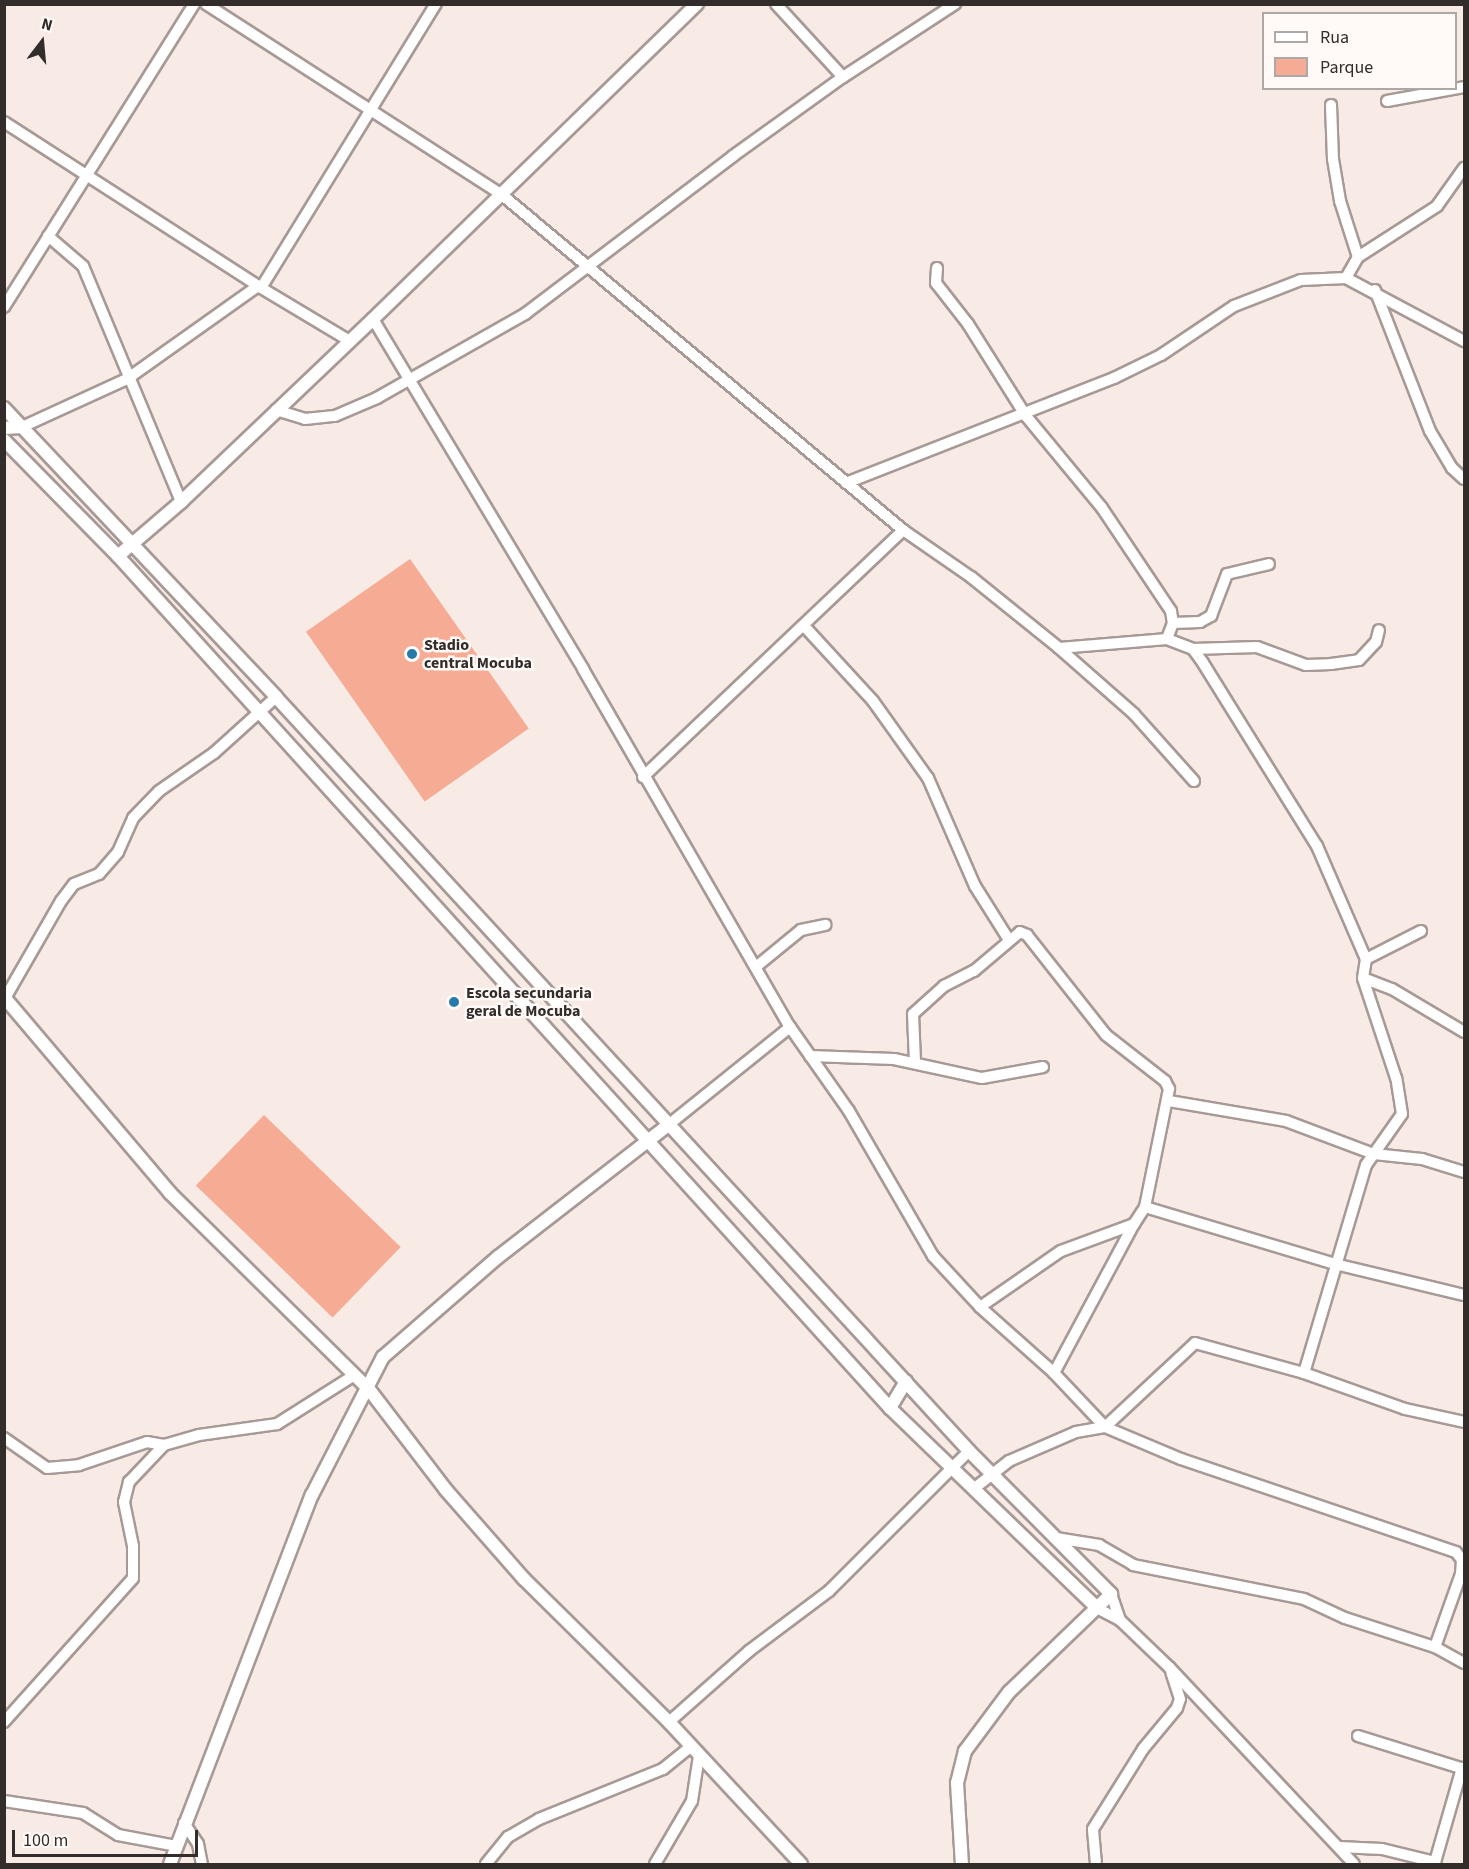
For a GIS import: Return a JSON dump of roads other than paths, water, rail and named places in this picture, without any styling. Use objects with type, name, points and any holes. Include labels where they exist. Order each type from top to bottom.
[{"type":"street","points":[[4,307],[194,4]]},
{"type":"street","points":[[206,4],[371,108],[501,194],[584,267],[903,530],[971,577],[1059,648],[1134,714],[1194,781]]},
{"type":"street","points":[[4,428],[22,427],[127,378],[259,287],[436,4]]},
{"type":"street","points":[[118,556],[181,502],[373,319],[697,4]]},
{"type":"street","points":[[776,4],[843,77]]},
{"type":"street","points":[[276,410],[305,419],[335,416],[411,380],[525,314],[584,267],[843,77],[955,4]]},
{"type":"street","points":[[1387,101],[1448,90]]},
{"type":"street","points":[[1331,105],[1333,159],[1340,201],[1358,257]]},
{"type":"street","points":[[4,122],[259,287],[350,340]]},
{"type":"street","points":[[1346,278],[1358,257],[1437,206],[1464,168]]},
{"type":"street","points":[[48,236],[83,266],[127,378],[181,502]]},
{"type":"street","points":[[937,268],[936,283],[968,324],[1026,416],[1102,508],[1171,611],[1173,623],[1167,639]]},
{"type":"street","points":[[846,483],[1026,416],[1161,355],[1234,306],[1282,285],[1301,280],[1346,278],[1375,290],[1464,341]]},
{"type":"street","points":[[1375,290],[1430,431],[1452,468],[1464,479]]},
{"type":"street","points":[[373,319],[757,966],[790,1026],[849,1111],[933,1256],[980,1307],[1054,1373],[1105,1427],[1181,1459],[1456,1552],[1462,1560],[1461,1574],[1435,1647]]},
{"type":"street","points":[[4,408],[276,697],[667,1126],[969,1451],[1111,1594],[1119,1620]]},
{"type":"street","points":[[4,441],[118,556],[890,1408],[976,1487],[1097,1608],[1119,1620],[1169,1667],[1354,1864]]},
{"type":"street","points":[[644,777],[804,627],[903,530]]},
{"type":"street","points":[[1173,623],[1200,622],[1211,616],[1227,574],[1269,564]]},
{"type":"street","points":[[804,627],[873,701],[928,778],[975,886],[1009,940]]},
{"type":"street","points":[[1059,648],[1167,639],[1193,649],[1257,647],[1306,665],[1331,664],[1359,660],[1376,642],[1379,630]]},
{"type":"street","points":[[1193,649],[1317,846],[1366,959],[1363,978],[1402,1101],[1398,1122],[1366,1165],[1304,1373]]},
{"type":"street","points":[[276,697],[214,753],[159,791],[133,818],[118,852],[99,874],[74,884],[5,998],[170,1193],[353,1376],[368,1388],[446,1490],[524,1579],[669,1722],[801,1864]]},
{"type":"street","points":[[421,891],[438,876]]},
{"type":"street","points":[[757,966],[801,930],[825,925]]},
{"type":"street","points":[[1366,959],[1421,931]]},
{"type":"street","points":[[915,1062],[913,1014],[944,986],[974,971],[1020,932],[1036,944],[1106,1035],[1165,1081],[1169,1101],[1145,1207],[1054,1373]]},
{"type":"street","points":[[1363,978],[1392,989],[1464,1032]]},
{"type":"street","points":[[170,1864],[312,1495],[383,1357],[413,1327],[790,1026]]},
{"type":"street","points":[[810,1056],[915,1062],[982,1078],[1043,1067]]},
{"type":"street","points":[[1169,1101],[1286,1121],[1374,1154],[1422,1159],[1464,1172]]},
{"type":"street","points":[[1145,1207],[1335,1264],[1464,1295]]},
{"type":"street","points":[[980,1307],[1061,1251],[1134,1224]]},
{"type":"street","points":[[976,1487],[1009,1461],[1076,1432],[1105,1427],[1195,1343],[1304,1373],[1405,1409],[1464,1422]]},
{"type":"street","points":[[4,1438],[47,1468],[79,1465],[147,1442],[164,1445],[199,1435],[277,1424],[353,1376]]},
{"type":"street","points":[[890,1408],[906,1381]]},
{"type":"street","points":[[4,1722],[133,1578],[136,1569],[124,1502],[129,1482],[164,1445]]},
{"type":"street","points":[[669,1722],[749,1651],[829,1591],[969,1451]]},
{"type":"street","points":[[1056,1538],[1099,1545],[1133,1565],[1304,1599],[1345,1618],[1435,1647],[1464,1663]]},
{"type":"street","points":[[962,1864],[957,1783],[965,1751],[1009,1692],[1111,1594]]},
{"type":"street","points":[[1096,1864],[1092,1842],[1096,1823],[1143,1749],[1171,1716],[1180,1699],[1169,1667]]},
{"type":"street","points":[[1339,1847],[1382,1849],[1435,1862],[1463,1768],[1358,1736]]},
{"type":"street","points":[[486,1864],[508,1838],[539,1819],[663,1769],[690,1746]]},
{"type":"street","points":[[656,1864],[692,1802],[699,1756]]},
{"type":"street","points":[[4,1801],[83,1813],[118,1835],[176,1846]]},
{"type":"street","points":[[184,1823],[198,1844],[202,1864]]},
{"type":"place","name":"Stadio central Mocuba","points":[[412,654]]},
{"type":"place","name":"Escola secundaria geral de Mocuba","points":[[454,1002]]}]
